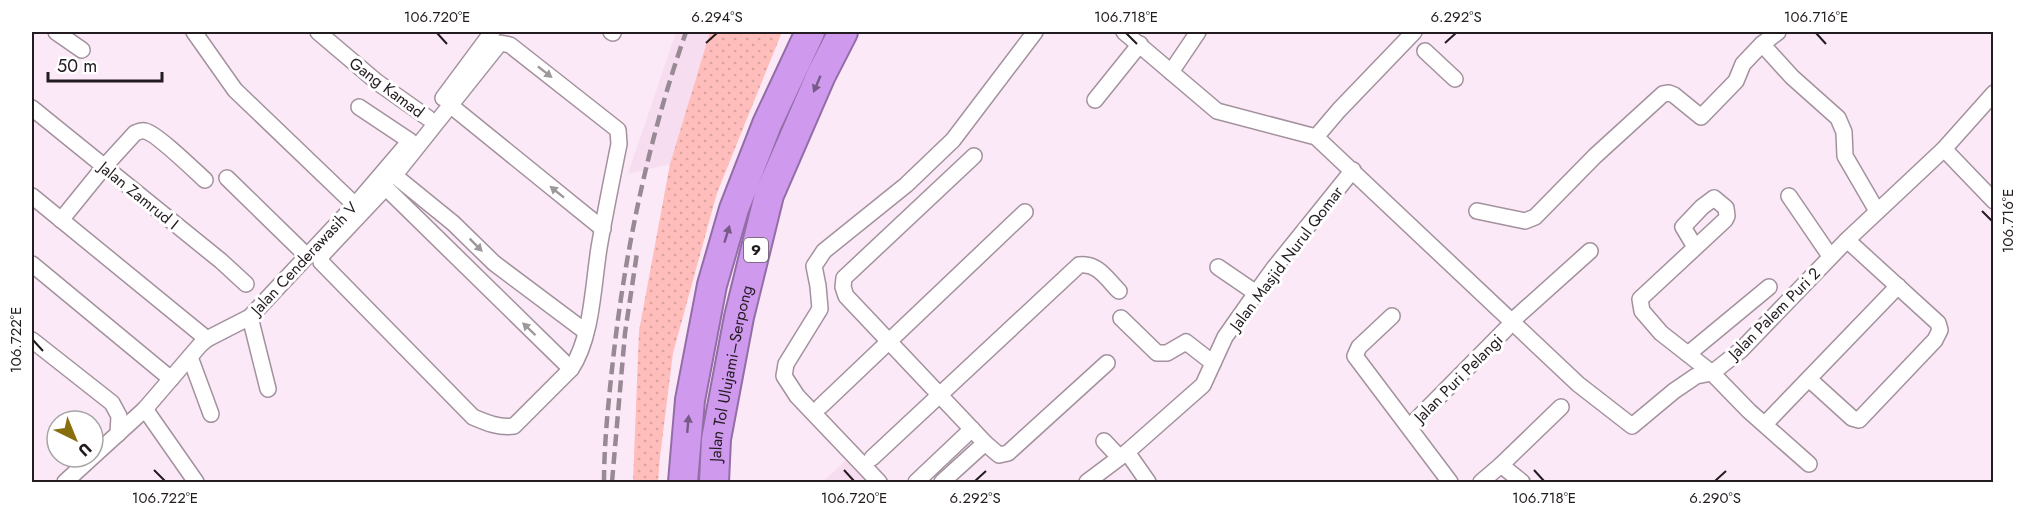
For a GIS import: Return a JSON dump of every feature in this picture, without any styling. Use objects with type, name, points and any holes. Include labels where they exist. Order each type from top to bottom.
[{"type":"highway","name":"Jalan Tol Ulujami–Serpong","points":[[683,483],[690,400],[712,285],[735,209],[767,124],[810,32]]},
{"type":"highway","name":"Jalan Tol Ulujami–Serpong","points":[[714,483],[716,439],[739,317],[769,195],[821,75],[843,32]]},
{"type":"street","points":[[56,32],[82,50]]},
{"type":"street","points":[[194,32],[235,90],[355,205]]},
{"type":"street","name":"Gang Kamad","points":[[318,32],[377,82],[428,118]]},
{"type":"street","name":"Jalan Cenderawasih V","points":[[70,480],[145,409],[207,339],[250,317],[355,205],[386,178],[410,141],[492,32]]},
{"type":"street","points":[[879,483],[797,396],[784,376],[786,364],[820,309],[814,266],[824,251],[906,185],[953,140],[1035,32]]},
{"type":"street","points":[[1124,32],[1217,111],[1316,137],[1340,110],[1416,40],[1455,79]]},
{"type":"street","points":[[1171,72],[1198,32]]},
{"type":"street","points":[[1477,211],[1525,221],[1535,217],[1595,156],[1664,94],[1674,95],[1701,117],[1736,81],[1743,64],[1762,44],[1778,32]]},
{"type":"street","points":[[503,43],[510,45],[618,130],[619,144],[586,332],[577,360],[571,369],[514,426],[491,425],[473,417],[321,262],[322,255],[450,105],[497,46],[503,43]]},
{"type":"street","points":[[1095,100],[1140,44]]},
{"type":"street","points":[[1762,44],[1792,77],[1838,118],[1844,132],[1845,156],[1876,211]]},
{"type":"street","name":"Jalan Palem Puri 2","points":[[1353,170],[1509,325],[1629,425],[1635,425],[1674,391],[1696,376],[1712,372],[1756,336],[1830,256],[1944,149],[1994,93]]},
{"type":"street","points":[[450,105],[603,229]]},
{"type":"street","points":[[358,107],[410,141]]},
{"type":"street","name":"Jalan Zamrud I","points":[[32,108],[221,261],[246,284]]},
{"type":"street","points":[[61,220],[135,133],[146,131],[205,180]]},
{"type":"street","name":"Jalan Masjid Nurul Qomar","points":[[1087,483],[1203,385],[1226,338],[1256,293],[1353,170],[1316,137]]},
{"type":"street","points":[[1944,149],[1994,201]]},
{"type":"street","points":[[974,156],[844,278],[843,287],[846,296],[999,455],[1008,453],[1107,363]]},
{"type":"street","points":[[226,178],[308,256]]},
{"type":"street","points":[[386,178],[453,223],[494,262],[586,332]]},
{"type":"street","points":[[386,178],[420,220],[571,369]]},
{"type":"street","points":[[32,196],[207,339]]},
{"type":"street","points":[[1789,196],[1830,256]]},
{"type":"street","points":[[420,220],[431,207]]},
{"type":"street","points":[[821,406],[1025,212]]},
{"type":"street","points":[[1809,379],[1852,418],[1859,420],[1939,335],[1938,323],[1847,240]]},
{"type":"street","points":[[1695,247],[1640,299],[1642,311],[1661,333],[1712,372],[1809,464]]},
{"type":"street","name":"Jalan Puri Pelangi","points":[[1409,427],[1509,325],[1590,250]]},
{"type":"street","points":[[478,279],[494,262]]},
{"type":"street","points":[[872,458],[1079,265],[1088,263],[1095,266],[1119,291]]},
{"type":"street","points":[[32,264],[171,379]]},
{"type":"street","points":[[1218,267],[1256,293]]},
{"type":"street","points":[[1688,354],[1769,286]]},
{"type":"street","points":[[1765,424],[1898,286]]},
{"type":"street","name":"Jalan Puri Pelangi","points":[[1392,316],[1359,347],[1355,356],[1409,427],[1446,481]]},
{"type":"street","points":[[250,317],[268,389]]},
{"type":"street","points":[[1121,318],[1157,353],[1167,353],[1186,342],[1213,363]]},
{"type":"street","points":[[32,340],[112,403],[119,416],[118,434]]},
{"type":"street","points":[[189,357],[211,414]]},
{"type":"street","points":[[1481,483],[1561,407]]},
{"type":"street","points":[[145,409],[196,483]]},
{"type":"street","points":[[916,483],[972,429]]},
{"type":"street","points":[[1104,441],[1123,454],[1148,483]]},
{"type":"street","points":[[942,483],[985,443]]},
{"type":"street","points":[[1502,465],[1522,483]]},
{"type":"shaded area","points":[[676,32],[710,32],[670,164],[628,174]]},
{"type":"shaded area","points":[[710,32],[782,32],[717,193],[673,353],[658,482],[633,482],[639,331],[670,164]]},
{"type":"shaded area","points":[[851,456],[876,482],[822,482]]},
{"type":"railway","points":[[604,482],[605,440],[623,283],[649,156],[686,32]]},
{"type":"railway","points":[[612,482],[625,333],[637,253]]}]
